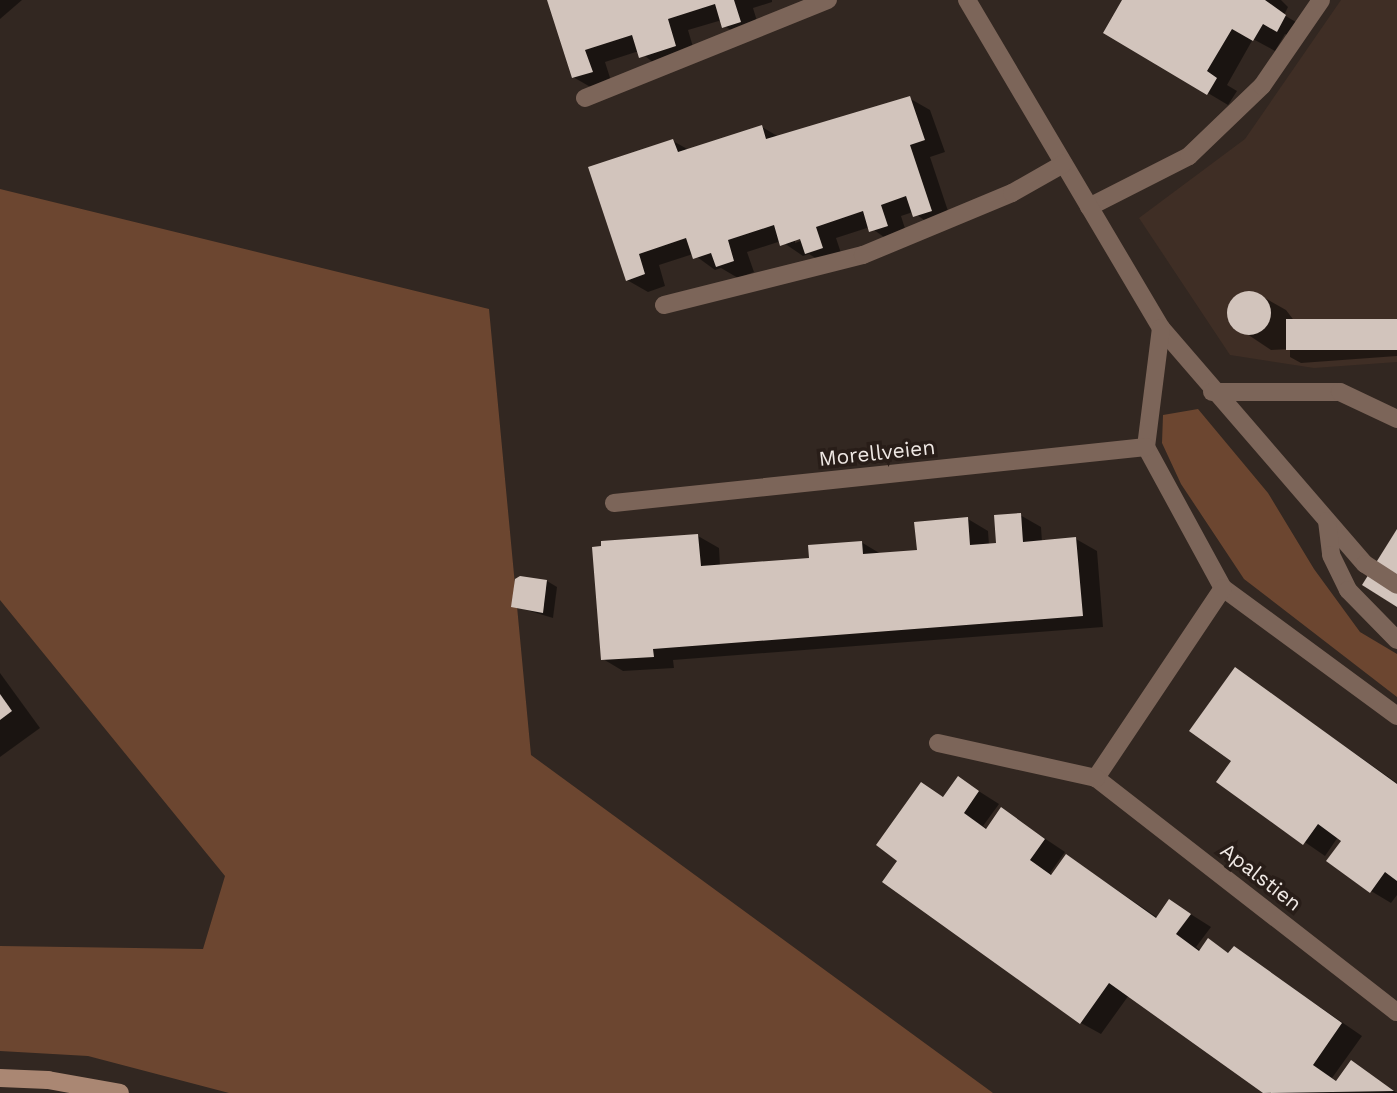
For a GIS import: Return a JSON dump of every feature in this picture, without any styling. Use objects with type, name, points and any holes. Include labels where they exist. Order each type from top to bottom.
[{"type":"main road","points":[[0,1078],[48,1080],[120,1093]]},
{"type":"street","points":[[585,98],[828,0]]},
{"type":"street","points":[[967,0],[1161,328],[1212,392],[1365,564],[1397,584]]},
{"type":"street","points":[[1089,207],[1189,156],[1262,86],[1321,0]]},
{"type":"street","points":[[664,305],[863,255],[1012,193],[1063,164]]},
{"type":"street","points":[[1161,328],[1146,447],[1223,587],[1397,716]]},
{"type":"street","points":[[1212,392],[1340,392],[1397,419]]},
{"type":"street","name":"Morellveien","points":[[614,503],[1146,447]]},
{"type":"street","points":[[1327,521],[1331,555],[1348,590],[1397,640]]},
{"type":"street","points":[[1096,778],[1223,587]]},
{"type":"street","name":"Apalstien","points":[[938,743],[1096,778],[1397,1012]]},
{"type":"shaded area","points":[[1341,0],[1397,0],[1397,362],[1314,368],[1230,355],[1139,218],[1245,139]]},
{"type":"shaded area","points":[[0,189],[489,309],[531,755],[993,1093],[229,1093],[88,1056],[0,1051],[0,946],[203,949],[225,876],[0,600]]},
{"type":"shaded area","points":[[1198,409],[1268,493],[1314,569],[1360,632],[1397,654],[1397,697],[1244,579],[1181,484],[1162,443],[1163,415]]},
{"type":"building","points":[[547,0],[734,0],[741,22],[722,28],[715,4],[668,19],[676,46],[639,58],[632,35],[585,50],[593,72],[572,78]]},
{"type":"building","points":[[1122,0],[1265,0],[1286,15],[1277,32],[1263,24],[1253,41],[1232,29],[1207,71],[1217,78],[1207,95],[1103,33]]},
{"type":"building","points":[[910,96],[925,140],[910,145],[932,211],[913,217],[906,196],[881,205],[888,226],[869,232],[863,211],[816,227],[823,248],[805,254],[800,239],[780,246],[774,225],[728,240],[734,261],[716,267],[711,253],[693,259],[686,238],[639,254],[645,274],[626,281],[588,167],[673,139],[678,152],[762,125],[766,139]]},
{"type":"building","points":[[1249,291],[1265,297],[1271,313],[1265,329],[1249,335],[1233,329],[1227,313],[1233,297]]},
{"type":"building","points":[[1286,319],[1397,319],[1397,350],[1286,350]]},
{"type":"building","points":[[1021,513],[1023,542],[1076,537],[1083,616],[653,649],[654,657],[601,660],[592,547],[601,546],[601,541],[698,534],[701,566],[809,558],[808,545],[862,541],[863,554],[917,550],[914,522],[968,517],[970,545],[996,543],[994,515]]},
{"type":"building","points":[[1397,529],[1397,607],[1362,585]]},
{"type":"building","points":[[520,576],[547,580],[543,613],[511,607],[515,579]]},
{"type":"building","points":[[1235,667],[1397,784],[1397,881],[1385,872],[1370,893],[1326,861],[1341,841],[1318,824],[1303,845],[1216,782],[1231,761],[1189,731]]},
{"type":"building","points":[[0,694],[12,711],[0,720]]},
{"type":"building","points":[[958,776],[979,791],[964,813],[986,829],[1001,807],[1045,839],[1030,860],[1051,875],[1066,854],[1156,918],[1169,899],[1191,914],[1176,934],[1199,951],[1208,938],[1228,953],[1234,946],[1342,1023],[1313,1065],[1336,1081],[1351,1060],[1394,1091],[1263,1093],[1109,983],[1080,1024],[882,882],[897,861],[876,845],[921,782],[943,797]]}]
